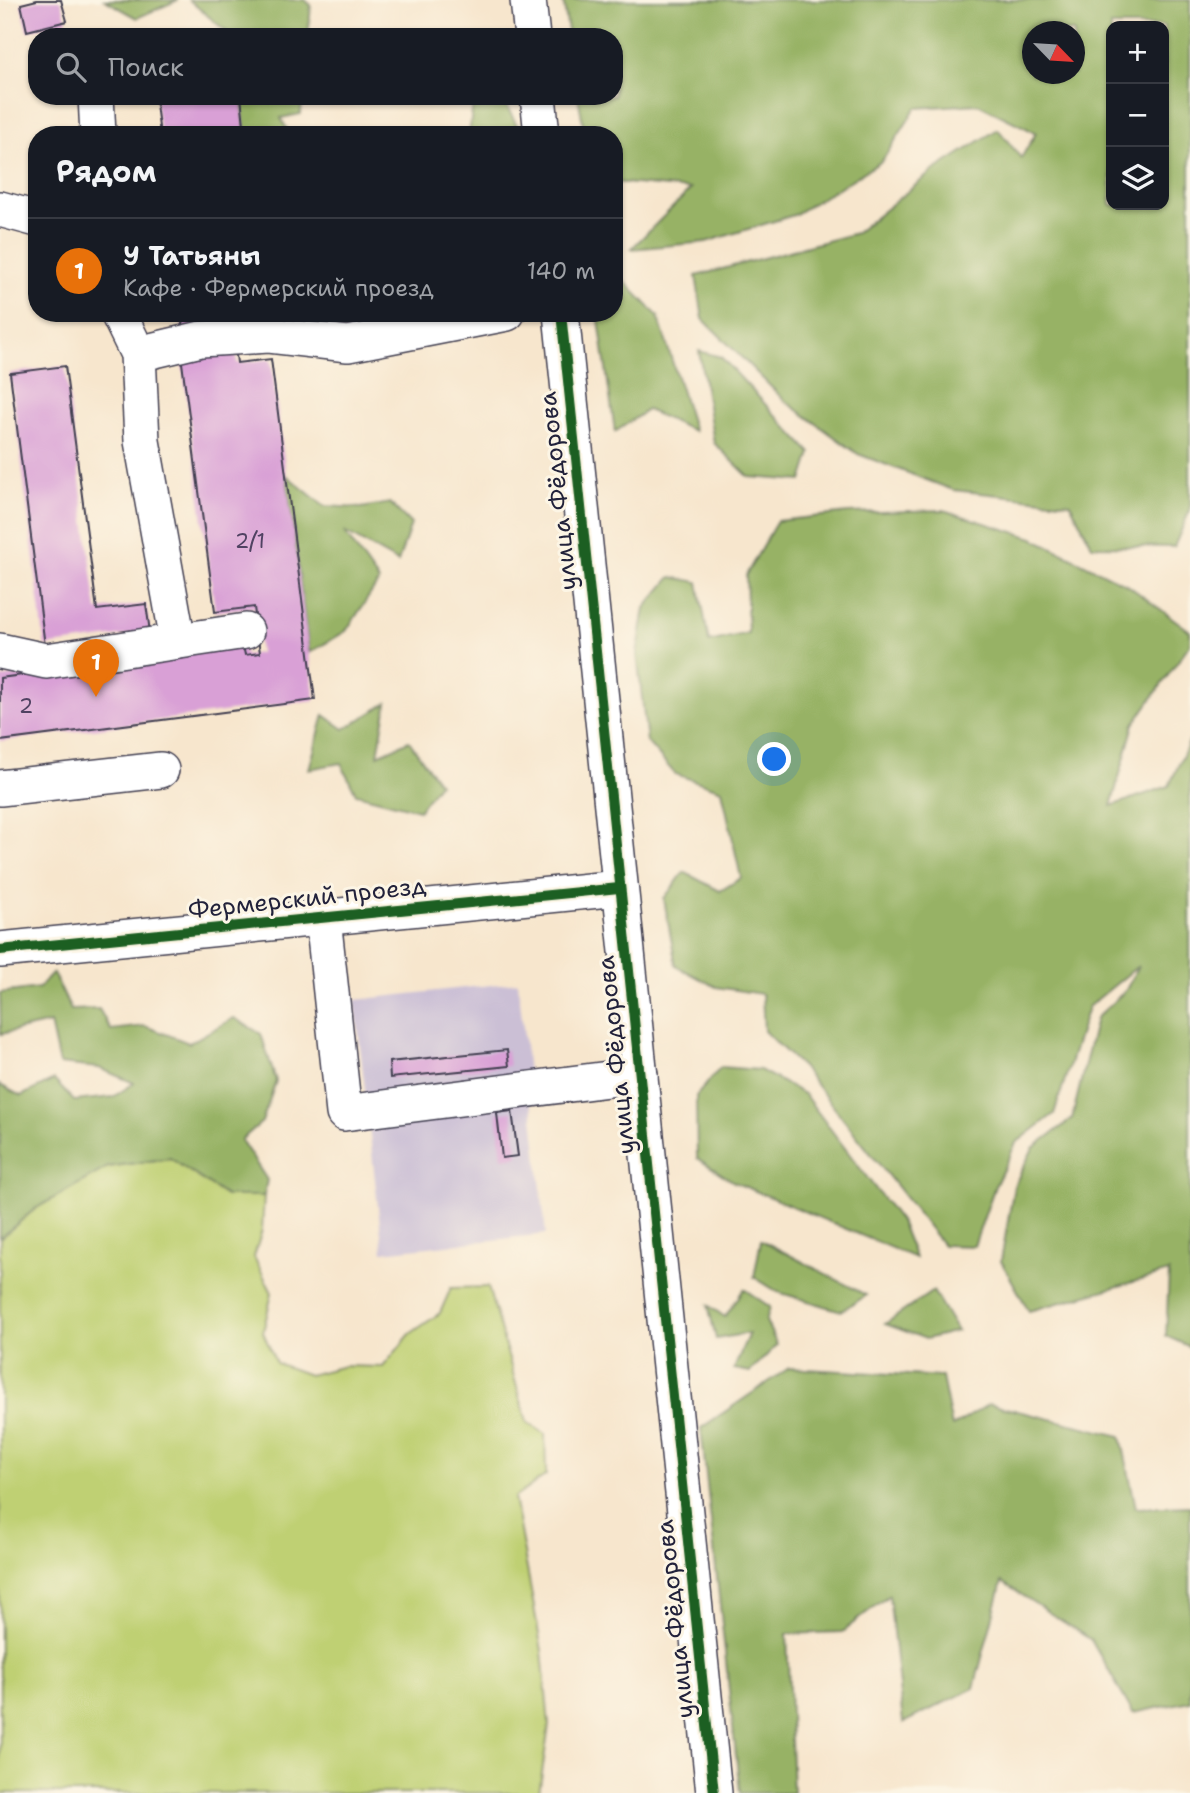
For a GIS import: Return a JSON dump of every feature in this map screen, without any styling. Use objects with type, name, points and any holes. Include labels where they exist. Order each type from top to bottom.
[{"type":"street","points":[[528,0],[531,28]]},
{"type":"street","points":[[96,105],[98,126]]},
{"type":"street","points":[[539,105],[541,126]]},
{"type":"street","points":[[0,209],[28,217]]},
{"type":"street","points":[[122,322],[138,354],[142,441],[178,642]]},
{"type":"street","points":[[138,354],[201,339],[269,335],[348,344],[461,322]]},
{"type":"street","name":"улица Фёдорова","points":[[562,322],[714,1793]]},
{"type":"street","points":[[0,651],[46,661],[246,631]]},
{"type":"street","points":[[0,789],[161,770]]},
{"type":"street","name":"Фермерский проезд","points":[[0,950],[619,888]]},
{"type":"street","points":[[323,918],[344,1113],[640,1075]]},
{"type":"shaded area","points":[[518,982],[546,1234],[383,1252],[355,1000]]},
{"type":"green space","points":[[105,0],[178,0],[137,18]]},
{"type":"green space","points":[[189,0],[305,0],[311,5],[309,28],[222,28]]},
{"type":"green space","points":[[563,0],[1190,0],[1190,510],[1174,547],[1092,546],[1070,503],[953,490],[858,454],[784,400],[703,319],[696,276],[856,233],[933,171],[998,129],[1021,158],[1036,133],[978,104],[916,108],[882,161],[794,215],[706,242],[631,249],[691,189],[623,183],[623,126],[583,126],[580,105],[623,105],[623,28],[568,28]]},
{"type":"green space","points":[[242,105],[302,105],[301,114],[281,118],[285,126],[244,126]]},
{"type":"green space","points":[[473,105],[506,105],[517,126],[470,126]]},
{"type":"green space","points":[[623,280],[658,316],[694,431],[647,410],[615,432],[599,322],[623,322]]},
{"type":"green space","points":[[699,351],[721,357],[811,453],[802,481],[749,477],[714,443]]},
{"type":"green space","points":[[286,475],[324,506],[361,508],[390,503],[411,524],[398,562],[344,532],[379,581],[346,631],[309,653]]},
{"type":"green space","points":[[943,510],[1033,538],[1129,586],[1190,631],[1190,644],[1134,724],[1111,806],[1169,786],[1190,740],[1190,1347],[1166,1336],[1169,1272],[1029,1311],[1001,1261],[1014,1186],[1033,1148],[1072,1119],[1096,1018],[1126,990],[1138,966],[1088,1007],[1054,1114],[1016,1143],[995,1186],[974,1246],[943,1245],[802,1067],[764,1031],[762,994],[716,987],[676,966],[664,899],[684,872],[720,891],[741,878],[722,790],[675,774],[647,742],[637,654],[645,608],[671,577],[698,582],[709,642],[748,633],[746,575],[777,521],[848,513]]},
{"type":"green space","points":[[387,703],[378,755],[409,741],[439,783],[419,810],[356,794],[341,763],[309,769],[324,715],[344,729]]},
{"type":"green space","points":[[53,973],[71,1010],[99,1009],[111,1030],[145,1026],[189,1043],[234,1018],[261,1034],[276,1081],[262,1122],[241,1140],[267,1180],[264,1196],[226,1196],[170,1158],[108,1167],[35,1209],[0,1238],[0,1085],[21,1096],[54,1080],[74,1101],[113,1097],[134,1083],[99,1068],[59,1064],[50,1023],[1,1034],[0,993],[39,988]]},
{"type":"green space","points":[[721,1067],[760,1070],[804,1094],[900,1221],[915,1258],[734,1182],[697,1158],[696,1096]]},
{"type":"green space","points":[[170,1158],[226,1196],[264,1196],[262,1230],[254,1257],[272,1293],[263,1332],[276,1363],[309,1375],[344,1366],[383,1367],[410,1334],[440,1313],[451,1288],[488,1287],[527,1422],[545,1434],[546,1475],[514,1498],[542,1651],[549,1725],[539,1793],[0,1793],[0,1238],[35,1209],[108,1167]]},
{"type":"green space","points":[[761,1240],[866,1295],[841,1311],[778,1292],[754,1277]]},
{"type":"green space","points":[[744,1289],[770,1307],[766,1321],[777,1345],[750,1372],[734,1369],[749,1333],[716,1339],[708,1305],[725,1317]]},
{"type":"green space","points":[[933,1291],[957,1331],[926,1339],[885,1324]]},
{"type":"green space","points":[[789,1368],[942,1377],[952,1427],[989,1404],[1121,1436],[1136,1508],[1190,1506],[1190,1701],[1133,1713],[1091,1640],[1002,1582],[974,1688],[903,1723],[889,1595],[842,1632],[787,1634],[793,1793],[740,1793],[701,1428]]},
{"type":"building","points":[[37,0],[61,0],[67,21],[28,28],[27,31],[21,4]]},
{"type":"building","points":[[156,105],[242,105],[244,126],[159,126]]},
{"type":"building","points":[[182,322],[259,322],[183,331]]},
{"type":"building","points":[[235,347],[237,363],[271,359],[315,700],[0,741],[0,678],[243,646],[245,655],[260,653],[254,607],[215,612],[181,355]]},
{"type":"building","points":[[65,366],[97,610],[146,604],[150,632],[45,646],[10,373]]},
{"type":"building","points":[[507,1050],[509,1066],[390,1078],[389,1062]]},
{"type":"building","points":[[512,1111],[518,1156],[502,1158],[497,1113]]},
{"type":"cycle path","points":[[562,322],[714,1793]]},
{"type":"cycle path","points":[[0,950],[619,888]]},
{"type":"place","name":"У Татьяны","points":[[96,697]]}]
